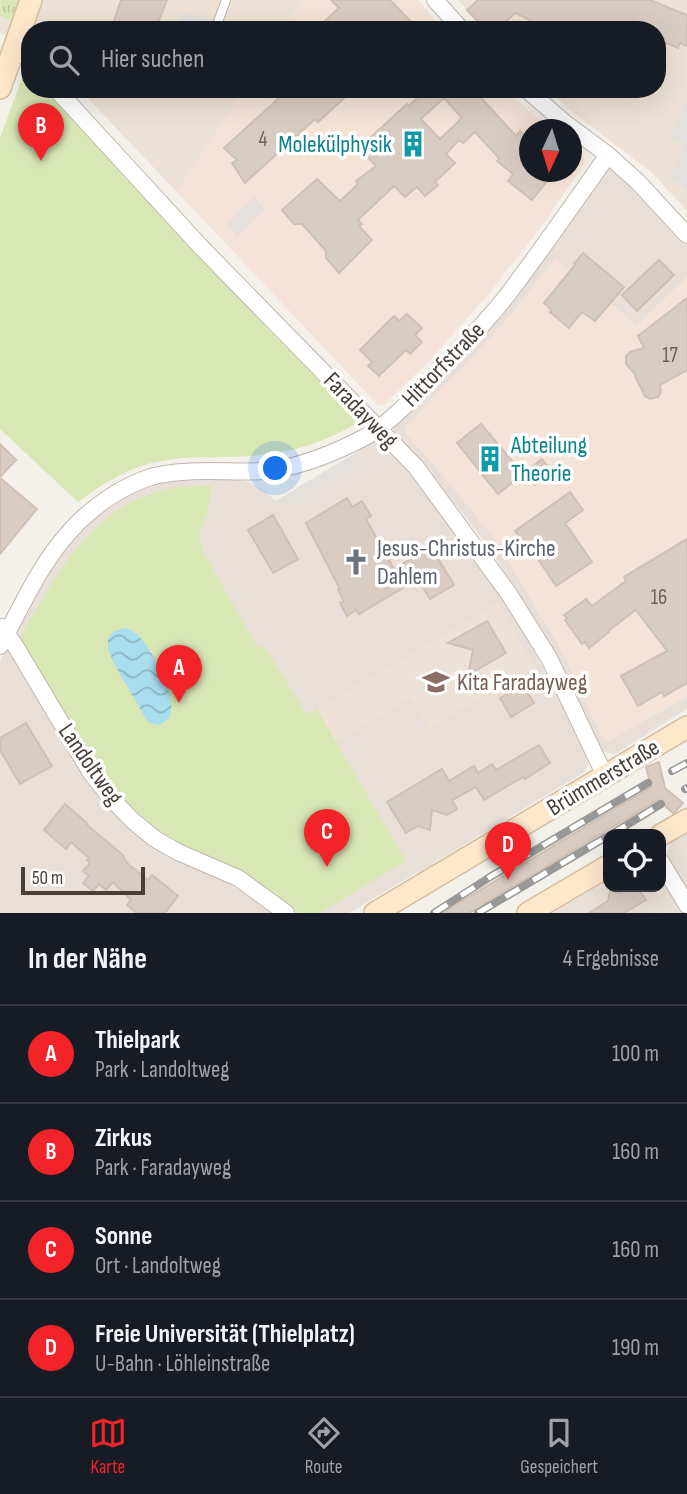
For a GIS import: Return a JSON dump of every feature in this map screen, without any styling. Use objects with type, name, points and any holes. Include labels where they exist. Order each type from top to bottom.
[{"type":"main road","points":[[24,21],[31,0]]},
{"type":"main road","points":[[0,88],[21,31]]},
{"type":"main road","name":"Brümmerstraße","points":[[375,913],[687,727]]},
{"type":"main road","points":[[666,832],[687,820]]},
{"type":"main road","points":[[528,913],[603,869]]},
{"type":"street","points":[[435,0],[454,21]]},
{"type":"street","name":"Faradayweg","points":[[64,98],[201,247],[416,467],[509,594],[549,658],[605,776]]},
{"type":"street","points":[[536,98],[638,182],[687,234]]},
{"type":"street","name":"Hittorfstraße","points":[[2,635],[55,549],[73,527],[119,492],[151,478],[181,472],[272,470],[307,463],[344,448],[379,428],[427,383],[511,291],[608,155]]},
{"type":"street","name":"Landoltweg","points":[[2,635],[91,774],[124,812],[155,839],[238,878],[286,913]]},
{"type":"street","points":[[666,870],[687,905]]},
{"type":"lane","points":[[218,21],[226,0]]},
{"type":"shaded area","points":[[0,0],[302,0],[289,21],[21,21],[21,39],[0,33]]},
{"type":"shaded area","points":[[302,0],[418,0],[436,21],[289,21]]},
{"type":"shaded area","points":[[458,0],[687,0],[687,211],[652,173],[557,98],[666,98],[666,21],[478,21]]},
{"type":"shaded area","points":[[184,11],[211,21],[180,21]]},
{"type":"shaded area","points":[[88,98],[238,98],[177,192]]},
{"type":"shaded area","points":[[238,98],[514,98],[538,119],[519,119],[519,182],[572,182],[545,222],[486,297],[430,360],[384,405],[378,405],[177,192]]},
{"type":"shaded area","points":[[686,99],[687,190],[670,177],[684,145],[669,138]]},
{"type":"shaded area","points":[[606,169],[617,173],[687,246],[687,709],[615,754],[602,751],[535,624],[489,548],[393,431],[397,423],[445,377],[489,329],[527,283]]},
{"type":"shaded area","points":[[254,197],[265,209],[237,236],[226,224]]},
{"type":"shaded area","points":[[555,258],[637,325],[687,277],[687,697],[609,741],[602,738],[563,653],[494,538],[405,433],[405,427],[491,337]]},
{"type":"shaded area","points":[[372,440],[382,443],[413,477],[453,525],[483,567],[547,675],[588,757],[588,766],[583,773],[432,864],[434,869],[422,877],[418,872],[349,913],[298,913],[239,872],[156,829],[123,800],[96,765],[18,633],[18,628],[68,545],[98,516],[130,495],[178,479],[223,478],[249,482],[278,503],[296,502],[349,470],[359,451]]},
{"type":"shaded area","points":[[359,451],[353,467],[296,502],[287,504],[275,501]]},
{"type":"shaded area","name":"Kita Faradayweg","points":[[498,603],[534,666],[429,729],[410,698],[336,742],[317,709]]},
{"type":"shaded area","points":[[9,650],[85,774],[177,859],[229,884],[273,913],[0,913],[0,661],[5,651]]},
{"type":"shaded area","points":[[687,834],[687,891],[667,857],[667,851],[671,843]]},
{"type":"shaded area","points":[[666,882],[685,913],[553,913],[603,883],[603,892],[666,892]]},
{"type":"green space","points":[[1,0],[21,0],[14,21],[0,16]]},
{"type":"green space","points":[[21,81],[21,98],[54,98],[177,232],[361,421],[321,441],[279,453],[187,458],[148,464],[120,475],[78,502],[0,429],[0,138]]},
{"type":"green space","points":[[211,485],[208,514],[201,528],[200,539],[204,553],[258,648],[264,646],[307,714],[317,709],[406,861],[320,913],[298,913],[239,872],[181,844],[140,816],[107,782],[20,637],[77,548],[114,512],[137,499],[163,490]]},
{"type":"water","points":[[126,628],[137,634],[145,644],[164,677],[171,712],[168,719],[158,725],[148,722],[108,649],[108,638],[114,631]]},
{"type":"building","points":[[121,0],[167,0],[159,21],[114,21]]},
{"type":"building","points":[[331,0],[390,0],[410,21],[325,21],[339,8]]},
{"type":"building","points":[[478,0],[650,0],[687,15],[687,46],[680,43],[678,48],[666,43],[666,21],[532,21],[515,13],[507,21],[477,21],[467,10]]},
{"type":"building","points":[[279,98],[344,98],[318,122],[315,119],[245,183],[232,163],[237,160],[224,148]]},
{"type":"building","points":[[417,98],[444,98],[481,98],[516,136],[519,132],[519,182],[546,182],[532,200],[508,181],[513,174],[497,161],[499,158],[475,132],[463,143],[459,140],[446,154],[455,163],[435,182],[438,185],[425,196],[417,187],[405,197],[394,186],[358,220],[362,224],[359,226],[372,240],[339,273],[326,258],[326,251],[302,224],[294,224],[282,210],[317,179],[340,201],[358,184],[356,181],[376,166],[359,148]],"holes":[[[444,98],[462,118],[440,139],[421,119]]]},
{"type":"building","points":[[583,253],[624,287],[595,321],[582,312],[569,328],[550,312],[552,310],[544,303]]},
{"type":"building","points":[[659,260],[674,275],[637,311],[622,295]]},
{"type":"building","points":[[687,298],[687,370],[660,385],[661,392],[658,397],[650,399],[645,396],[636,375],[626,364],[626,356],[644,348],[638,336]]},
{"type":"building","points":[[407,314],[422,328],[415,335],[422,342],[410,354],[406,350],[379,376],[368,366],[372,362],[360,350],[394,316],[399,321]]},
{"type":"building","name":"Abteilung Theorie","points":[[481,424],[523,474],[498,494],[457,443]]},
{"type":"building","points":[[0,444],[16,460],[0,477]]},
{"type":"building","points":[[542,459],[552,472],[535,485],[526,472]]},
{"type":"building","points":[[0,478],[37,509],[0,554]]},
{"type":"building","points":[[570,492],[583,510],[565,523],[592,562],[556,586],[530,547],[528,549],[515,531]]},
{"type":"building","name":"Jesus-Christus-Kirche Dahlem","points":[[347,498],[352,507],[362,501],[371,516],[366,519],[394,569],[431,547],[454,585],[430,599],[418,579],[359,614],[356,610],[347,616],[340,603],[344,601],[338,590],[340,589],[306,523]]},
{"type":"building","points":[[273,515],[298,559],[273,573],[248,530]]},
{"type":"building","points":[[687,539],[687,683],[664,696],[662,692],[638,706],[621,676],[667,651],[636,610],[589,648],[585,642],[582,644],[564,615],[586,599],[592,606],[626,581],[624,577]]},
{"type":"building","points":[[487,621],[506,653],[468,675],[473,650],[448,643]]},
{"type":"building","points":[[523,685],[534,703],[511,717],[500,698]]},
{"type":"building","points":[[26,723],[52,766],[20,784],[0,750],[0,738]]},
{"type":"building","points":[[539,745],[550,763],[484,800],[476,787],[452,800],[457,809],[447,815],[432,810],[430,830],[418,826],[406,833],[387,802],[442,769],[449,781],[474,766],[478,773],[492,764],[496,770]]},
{"type":"building","points":[[659,762],[665,788],[683,803],[675,812],[658,800],[609,829],[603,829],[603,833],[469,913],[442,913],[651,787],[646,767]]},
{"type":"building","points":[[65,804],[123,855],[128,864],[148,880],[152,875],[178,896],[165,913],[137,913],[127,905],[131,900],[113,882],[106,890],[99,884],[93,891],[83,883],[89,876],[83,871],[90,863],[87,860],[89,858],[71,842],[66,849],[44,830]]},
{"type":"building","points":[[610,892],[640,892],[646,900],[624,913],[589,913],[608,901]]},
{"type":"railway","points":[[672,771],[687,763]]},
{"type":"railway","points":[[434,913],[648,783]]},
{"type":"railway","points":[[620,829],[661,804]]},
{"type":"railway","points":[[478,913],[603,839]]},
{"type":"place","name":"Molekülphysik","points":[[413,144]]},
{"type":"place","name":"Zirkus","points":[[41,161]]},
{"type":"place","name":"Abteilung Theorie","points":[[490,459]]},
{"type":"place","name":"Jesus-Christus-Kirche Dahlem","points":[[356,562]]},
{"type":"place","name":"Kita Faradayweg","points":[[436,682]]},
{"type":"place","name":"Thielpark","points":[[179,703]]},
{"type":"place","name":"Sonne","points":[[327,867]]},
{"type":"place","name":"Freie Universität (Thielplatz)","points":[[508,880]]}]
